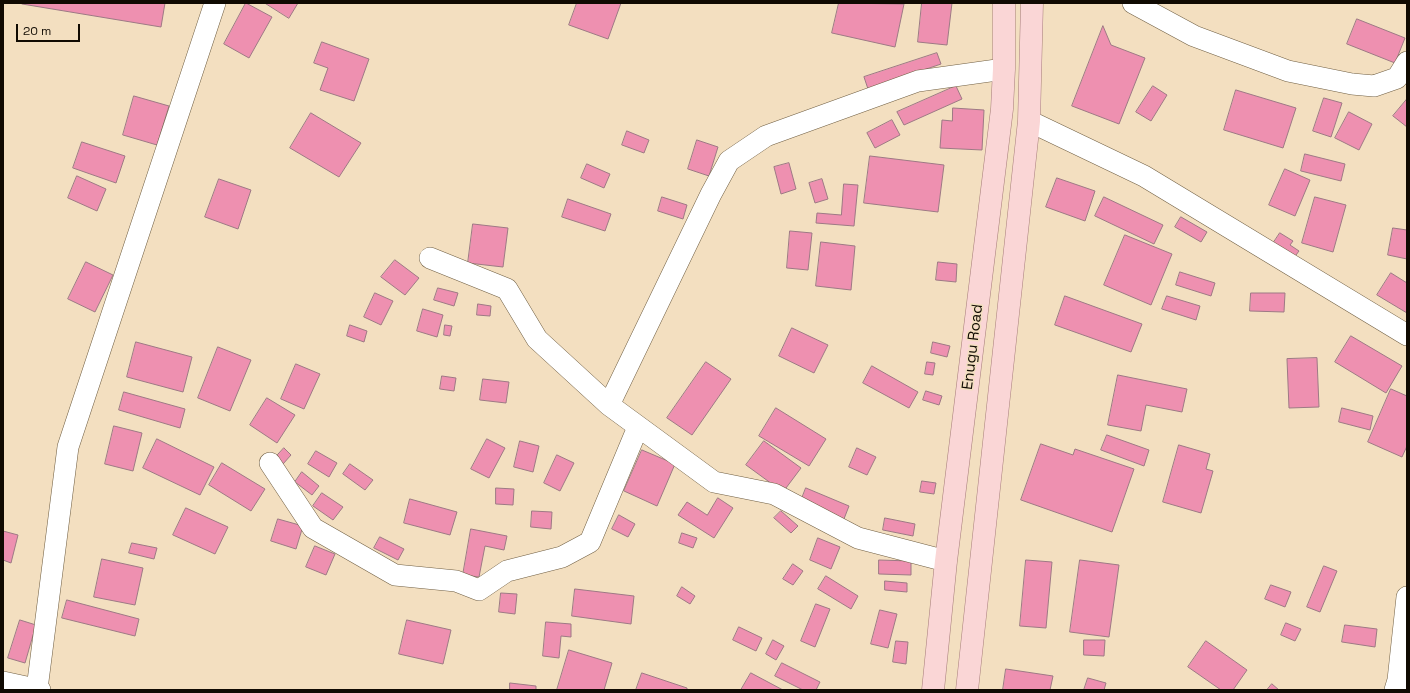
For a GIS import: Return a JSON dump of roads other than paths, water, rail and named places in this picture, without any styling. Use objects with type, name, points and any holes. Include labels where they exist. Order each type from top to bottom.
[{"type":"main road","name":"Enugu Road","points":[[933,690],[946,562],[1002,109],[1004,69],[1004,3]]},
{"type":"main road","points":[[967,690],[1029,121],[1032,3]]},
{"type":"street","points":[[3,682],[39,690],[68,447],[215,3]]},
{"type":"street","points":[[1134,3],[1194,36],[1288,71],[1352,84],[1374,86],[1397,78],[1407,62]]},
{"type":"street","points":[[609,405],[711,194],[729,161],[766,136],[918,81],[1004,69]]},
{"type":"street","points":[[1029,121],[1144,176],[1407,335]]},
{"type":"street","points":[[430,258],[507,289],[537,338],[609,405],[714,482],[774,494],[858,538],[946,562]]},
{"type":"street","points":[[270,463],[313,528],[395,575],[456,582],[479,590],[507,571],[562,557],[590,542],[638,427]]},
{"type":"street","points":[[1395,690],[1398,680],[1407,597]]}]
